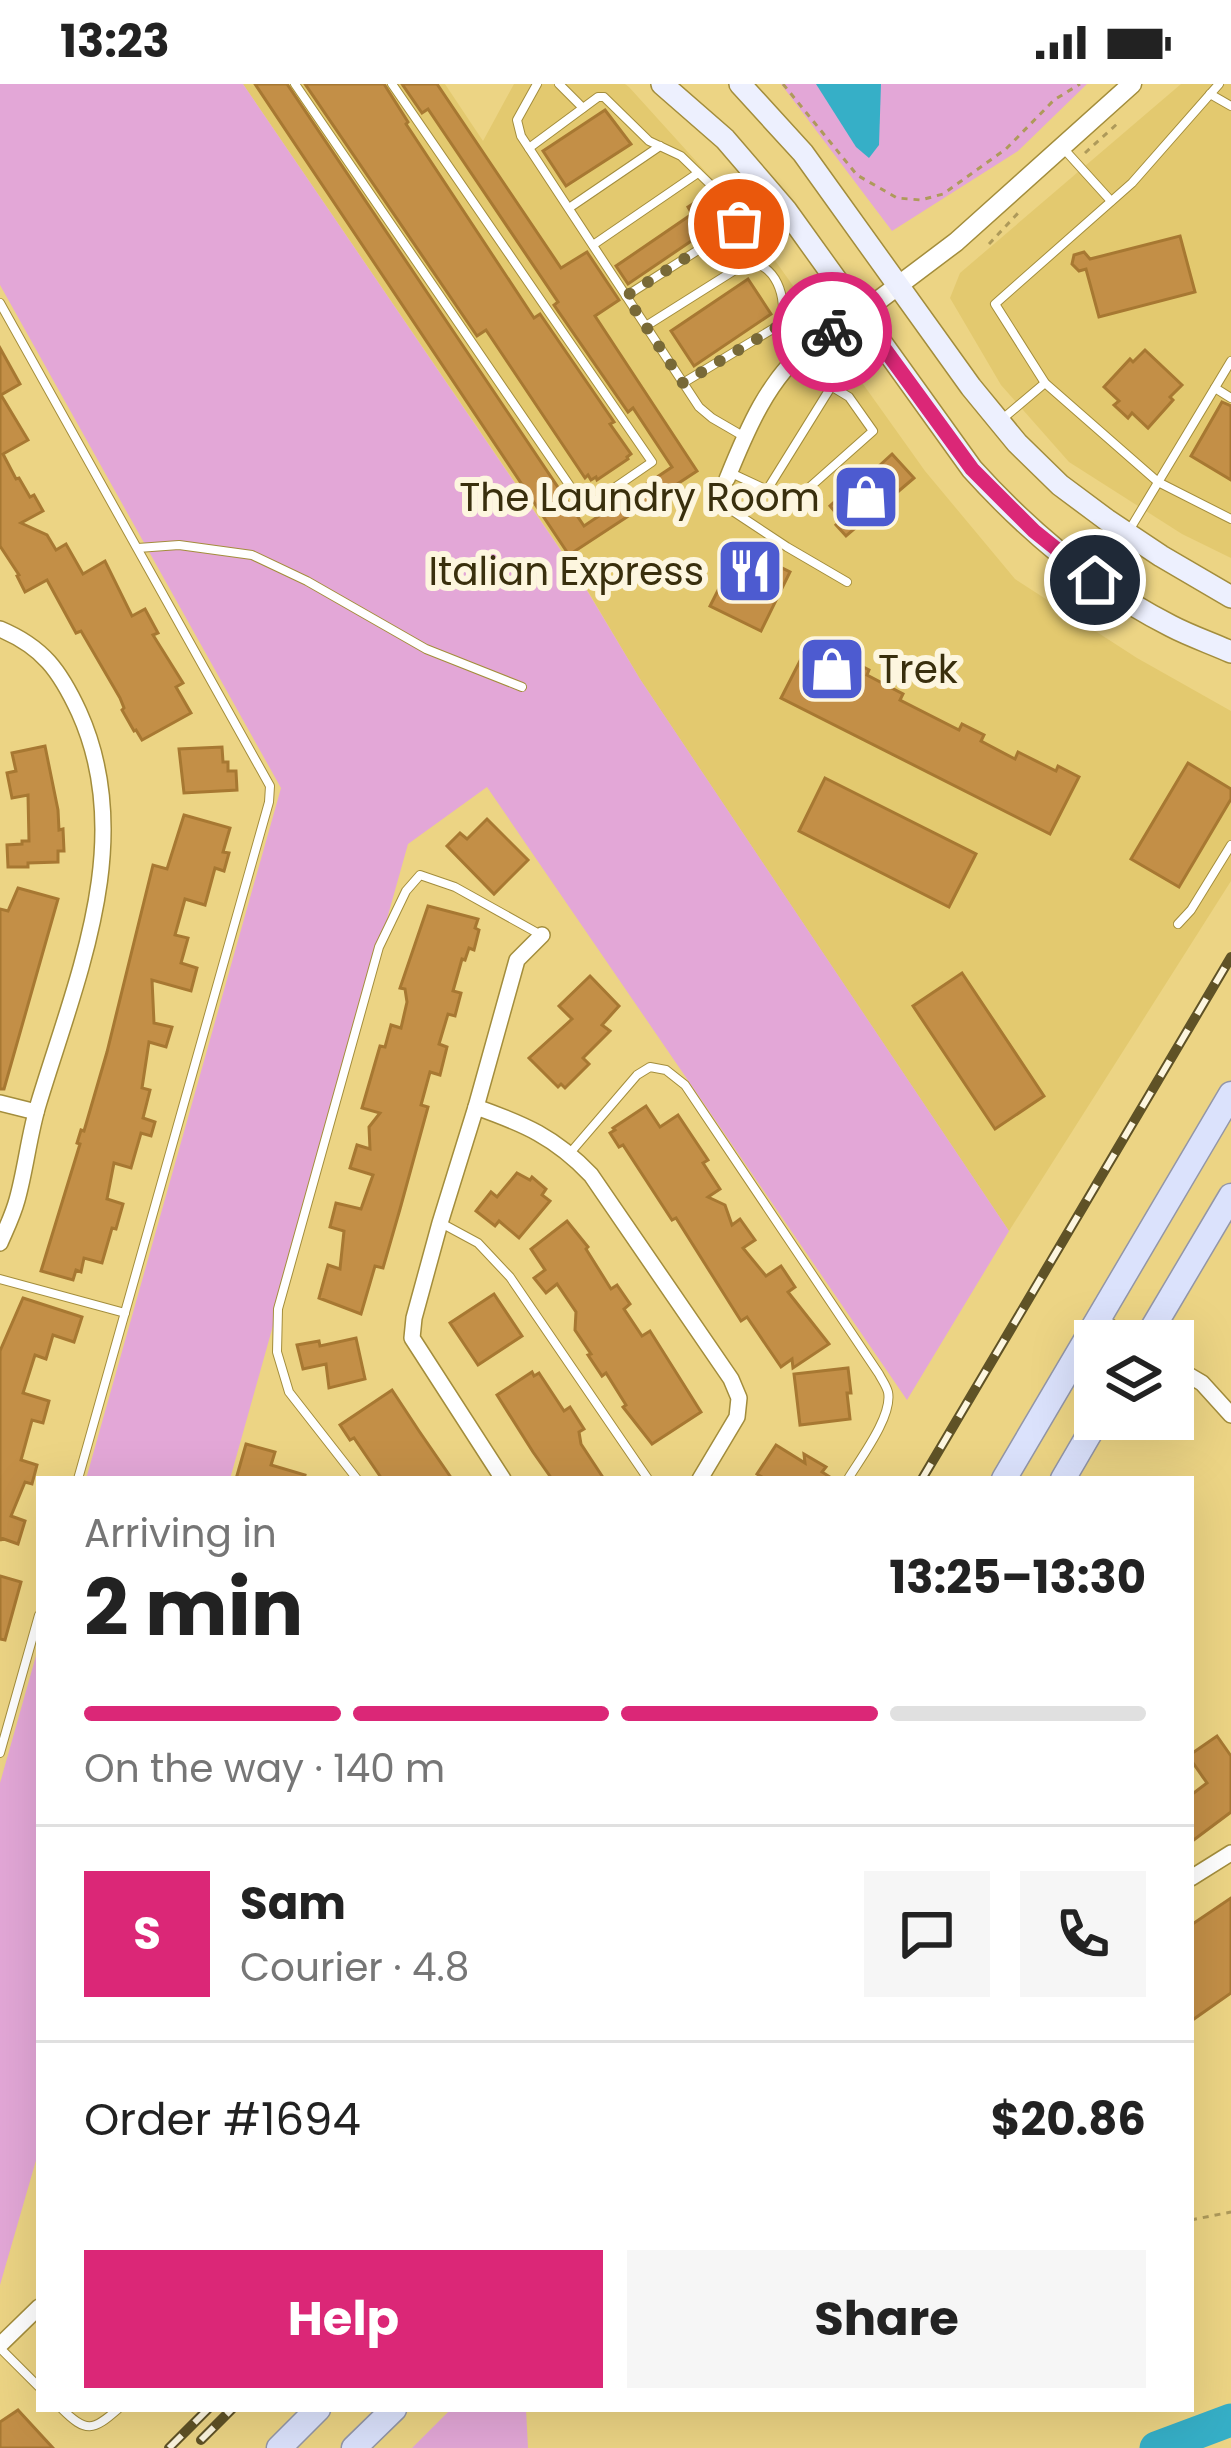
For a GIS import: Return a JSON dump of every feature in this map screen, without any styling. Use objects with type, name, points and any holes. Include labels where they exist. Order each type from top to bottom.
[{"type":"main road","points":[[662,84],[725,139],[786,210],[972,469],[1034,531],[1095,580],[1169,626],[1231,652]]},
{"type":"main road","points":[[740,84],[803,152],[1017,443],[1060,484],[1127,534],[1231,597]]},
{"type":"main road","points":[[1095,580],[1127,534]]},
{"type":"main road","points":[[1006,1476],[1231,1094]]},
{"type":"main road","points":[[1157,1320],[1231,1196]]},
{"type":"main road","points":[[1065,1476],[1086,1440]]},
{"type":"main road","points":[[279,2448],[315,2412]]},
{"type":"main road","points":[[354,2448],[391,2412]]},
{"type":"street","points":[[728,476],[753,418],[810,345],[956,242],[1132,84]]},
{"type":"street","points":[[0,629],[25,639],[63,678],[85,724],[103,786],[104,848],[97,907],[36,1112],[16,1202],[0,1243]]},
{"type":"street","points":[[501,1476],[412,1338],[440,1222],[517,960],[542,935]]},
{"type":"street","points":[[0,1103],[36,1112]]},
{"type":"street","points":[[476,1107],[525,1124],[571,1153],[610,1198],[731,1379],[739,1398],[737,1417],[702,1476]]},
{"type":"street","points":[[1194,1378],[1228,1403]]},
{"type":"street","points":[[1194,1876],[1231,1853]]},
{"type":"street","points":[[0,2347],[36,2310]]},
{"type":"lane","points":[[295,84],[585,508],[652,462],[392,84]]},
{"type":"lane","points":[[537,84],[517,120],[521,136],[699,406],[745,437]]},
{"type":"lane","points":[[559,84],[583,108]]},
{"type":"lane","points":[[1219,84],[1132,183],[995,304],[1046,383],[1158,482],[1231,519]]},
{"type":"lane","points":[[1210,94],[1231,106]]},
{"type":"lane","points":[[529,148],[598,97],[610,100],[640,134],[681,156],[714,188],[739,224],[626,296]]},
{"type":"lane","points":[[569,208],[660,146]]},
{"type":"lane","points":[[1062,146],[1111,201]]},
{"type":"lane","points":[[593,245],[698,173]]},
{"type":"lane","points":[[646,326],[746,262],[765,266],[775,279],[784,310],[782,324]]},
{"type":"lane","points":[[0,303],[269,786],[269,802],[79,1476]]},
{"type":"lane","points":[[782,324],[810,345]]},
{"type":"lane","points":[[683,383],[782,324]]},
{"type":"lane","points":[[796,359],[849,398],[873,431],[793,502],[728,476],[725,506],[847,582]]},
{"type":"lane","points":[[1127,534],[1231,361]]},
{"type":"lane","points":[[999,422],[1046,383]]},
{"type":"lane","points":[[767,490],[831,387]]},
{"type":"lane","points":[[1215,388],[1231,398]]},
{"type":"lane","points":[[138,548],[178,545],[252,555],[426,649],[522,687]]},
{"type":"lane","points":[[1178,924],[1192,910],[1231,845]]},
{"type":"lane","points":[[355,1476],[290,1392],[277,1352],[278,1309],[379,947],[406,891],[420,875],[455,886],[542,935]]},
{"type":"lane","points":[[571,1153],[650,1067],[666,1070],[685,1085],[888,1392],[879,1426],[850,1476]]},
{"type":"lane","points":[[440,1222],[478,1243],[510,1277],[646,1476]]},
{"type":"lane","points":[[0,1280],[125,1312]]},
{"type":"lane","points":[[0,1753],[36,1627]]},
{"type":"lane","points":[[0,2347],[36,2383]]},
{"type":"lane","points":[[65,2412],[78,2425],[89,2428],[115,2412]]},
{"type":"path","points":[[782,84],[857,175],[897,198],[921,200],[943,194],[1006,149],[1054,100],[1080,84]]},
{"type":"path","points":[[1194,2218],[1231,2212]]},
{"type":"shaded area","points":[[0,84],[243,84],[579,577],[640,679],[1009,1231],[907,1400],[487,787],[408,844],[231,1476],[87,1476],[281,788],[0,285]]},
{"type":"shaded area","points":[[243,84],[445,84],[483,141],[514,84],[625,84],[734,203],[925,471],[1015,579],[1137,658],[1231,711],[1231,881],[1009,1231],[640,679],[579,576]]},
{"type":"shaded area","points":[[781,84],[1087,84],[1018,151],[892,231]]},
{"type":"shaded area","points":[[1181,84],[1231,84],[1231,558],[1182,534],[1069,462],[1001,385],[950,298],[960,273]]},
{"type":"shaded area","points":[[36,1656],[36,2160],[0,2285],[0,1783]]},
{"type":"shaded area","points":[[448,2412],[526,2412],[528,2448],[412,2448]]},
{"type":"water","points":[[816,84],[881,84],[879,145],[869,158],[856,147]]},
{"type":"building","points":[[255,84],[287,84],[584,526],[672,467],[554,305],[558,302],[428,109],[422,113],[402,84],[437,84],[561,268],[587,252],[619,300],[595,316],[697,471],[569,555]]},
{"type":"building","points":[[305,84],[384,84],[534,318],[540,314],[614,422],[610,424],[631,454],[628,459],[597,480],[585,478],[486,330],[477,336]]},
{"type":"building","points":[[605,110],[631,144],[566,186],[543,151]]},
{"type":"building","points":[[708,194],[725,218],[628,284],[616,266],[692,214],[688,207]]},
{"type":"building","points":[[1180,236],[1195,292],[1099,317],[1086,269],[1079,271],[1072,264],[1074,255],[1084,252],[1090,259]]},
{"type":"building","points":[[748,279],[771,314],[694,366],[671,331]]},
{"type":"building","points":[[0,348],[20,384],[1,395],[28,440],[3,454],[16,479],[43,511],[21,523],[47,535],[56,550],[66,544],[83,574],[105,561],[132,616],[145,609],[158,633],[153,635],[183,683],[176,687],[191,713],[142,740],[47,580],[25,592],[0,546]]},
{"type":"building","points":[[1145,350],[1182,385],[1148,428],[1114,405],[1119,401],[1104,387]]},
{"type":"building","points":[[1222,402],[1231,406],[1231,480],[1191,456]]},
{"type":"building","name":"The Laundry Room","points":[[892,454],[914,478],[846,536],[836,525],[842,520],[830,506]]},
{"type":"building","points":[[740,547],[790,572],[761,631],[710,606]]},
{"type":"building","points":[[805,651],[822,660],[825,654],[844,663],[846,658],[903,694],[900,700],[959,730],[962,724],[984,735],[981,741],[1015,759],[1018,752],[1079,777],[1050,834],[781,698]]},
{"type":"building","points":[[45,746],[64,851],[58,851],[58,862],[8,867],[7,845],[29,841],[28,795],[12,798],[7,773],[16,771],[12,753]]},
{"type":"building","points":[[222,747],[228,771],[236,771],[237,790],[184,793],[179,749]]},
{"type":"building","points":[[1188,763],[1231,789],[1231,799],[1179,887],[1131,859]]},
{"type":"building","points":[[825,778],[976,854],[949,907],[799,831]]},
{"type":"building","points":[[184,815],[230,828],[223,852],[229,853],[224,871],[215,868],[205,905],[185,899],[175,935],[188,938],[181,963],[197,968],[191,991],[152,980],[154,1023],[172,1027],[166,1047],[149,1042],[142,1088],[150,1090],[143,1118],[155,1122],[151,1136],[141,1133],[131,1168],[114,1163],[107,1199],[123,1204],[102,1263],[84,1258],[73,1280],[41,1271],[107,1052],[153,865],[167,869]]},
{"type":"building","points":[[487,819],[528,860],[494,894],[447,846],[460,833],[467,839]]},
{"type":"building","points":[[18,888],[58,899],[4,1089],[0,1089],[0,909],[8,911]]},
{"type":"building","points":[[428,906],[478,919],[475,928],[479,930],[474,950],[469,948],[462,959],[453,991],[461,993],[455,1016],[448,1014],[439,1044],[447,1047],[440,1075],[430,1072],[421,1105],[428,1107],[400,1209],[383,1268],[375,1266],[361,1314],[319,1298],[328,1265],[340,1269],[344,1231],[330,1227],[336,1203],[361,1209],[373,1175],[350,1168],[357,1145],[370,1149],[369,1127],[380,1113],[362,1108],[380,1046],[385,1047],[391,1025],[401,1028],[407,1002],[405,989],[400,988]]},
{"type":"building","points":[[962,973],[1044,1096],[995,1129],[913,1006]]},
{"type":"building","points":[[590,976],[619,1006],[602,1025],[610,1031],[583,1058],[589,1064],[565,1088],[558,1087],[529,1058],[572,1019],[559,1006]]},
{"type":"building","points":[[646,1106],[660,1127],[678,1115],[708,1160],[703,1163],[720,1189],[708,1197],[725,1205],[732,1225],[740,1219],[755,1240],[743,1248],[766,1276],[781,1266],[795,1287],[788,1292],[829,1344],[793,1368],[792,1359],[781,1367],[747,1317],[741,1321],[676,1218],[672,1220],[623,1145],[619,1147],[610,1133]]},
{"type":"building","points":[[517,1173],[532,1177],[546,1189],[542,1195],[550,1201],[519,1238],[499,1221],[495,1226],[476,1211],[491,1192],[497,1197]]},
{"type":"building","points":[[567,1221],[611,1289],[617,1285],[630,1304],[624,1309],[642,1336],[650,1331],[701,1412],[652,1444],[623,1407],[606,1373],[602,1376],[588,1355],[575,1330],[576,1312],[557,1284],[546,1293],[534,1278],[545,1270],[531,1249]]},
{"type":"building","points":[[494,1294],[522,1336],[478,1365],[450,1323]]},
{"type":"building","points":[[23,1298],[82,1317],[74,1342],[53,1335],[46,1359],[35,1355],[23,1393],[49,1401],[43,1423],[32,1420],[21,1460],[37,1465],[32,1484],[25,1482],[11,1516],[25,1521],[18,1544],[0,1541],[0,1351]]},
{"type":"building","points":[[356,1338],[365,1379],[329,1388],[326,1364],[303,1369],[297,1345],[319,1341],[320,1346]]},
{"type":"building","points":[[848,1368],[850,1419],[800,1425],[794,1374]]},
{"type":"building","points":[[532,1372],[534,1376],[539,1373],[564,1411],[570,1407],[584,1429],[579,1432],[581,1444],[602,1476],[550,1476],[497,1395]]},
{"type":"building","points":[[392,1390],[450,1476],[380,1476],[340,1425]]},
{"type":"building","points":[[246,1444],[275,1452],[271,1465],[305,1475],[305,1476],[237,1476]]},
{"type":"building","points":[[776,1445],[805,1463],[804,1454],[826,1467],[822,1472],[828,1476],[760,1476],[757,1474]]},
{"type":"building","points":[[0,1576],[21,1582],[5,1640],[0,1639]]},
{"type":"building","points":[[1217,1736],[1231,1756],[1231,1812],[1194,1840],[1194,1793],[1207,1783],[1194,1764],[1194,1752]]},
{"type":"building","points":[[1231,1898],[1231,1993],[1194,2019],[1194,1923]]},
{"type":"building","points":[[18,2410],[53,2448],[0,2448],[0,2422]]},
{"type":"waterway","points":[[1156,2448],[1231,2420]]},
{"type":"railway","points":[[924,1476],[1231,957]]},
{"type":"railway","points":[[169,2448],[205,2412]]},
{"type":"railway","points":[[201,2440],[229,2412]]},
{"type":"way so far","points":[[739,224],[626,296],[683,383],[782,324],[810,345],[832,332]]},
{"type":"place","name":"The Laundry Room","points":[[866,497]]},
{"type":"place","name":"Italian Express","points":[[750,571]]},
{"type":"place","name":"Trek","points":[[832,669]]},
{"type":"route","points":[[832,332],[859,314],[972,469],[1034,531],[1095,580]]}]
